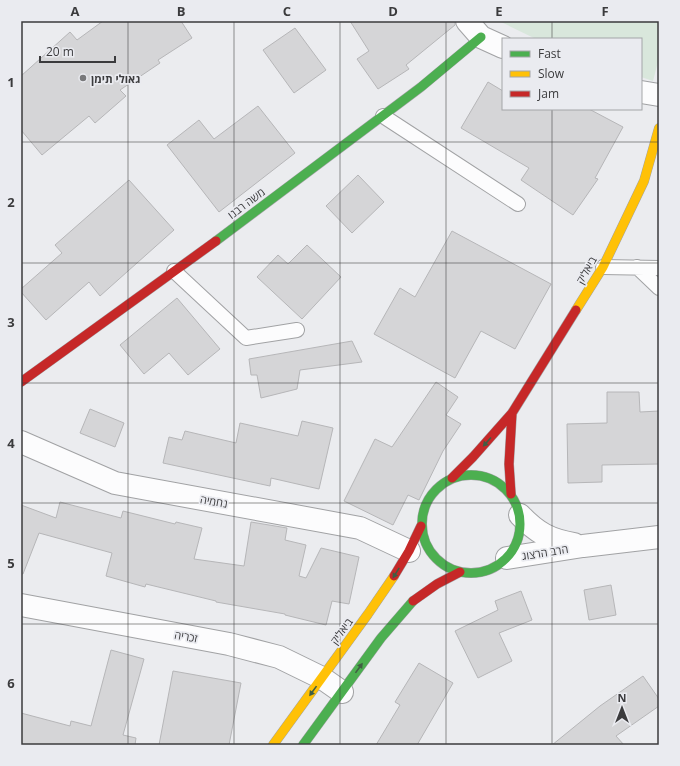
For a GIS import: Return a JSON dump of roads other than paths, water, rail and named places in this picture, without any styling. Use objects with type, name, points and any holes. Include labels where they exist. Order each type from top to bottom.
[{"type":"street","points":[[467,21],[481,37],[502,47]]},
{"type":"street","name":"משה רבנו","points":[[21,382],[383,116],[481,37]]},
{"type":"street","points":[[642,92],[659,96]]},
{"type":"street","name":"ביאליק","points":[[452,478],[512,413],[603,267],[644,181],[659,128]]},
{"type":"street","name":"ביאליק","points":[[511,494],[509,464],[512,413]]},
{"type":"street","name":"נחמיה","points":[[21,442],[115,483],[360,528],[409,550]]},
{"type":"street","points":[[465,474],[478,475],[491,478],[502,485],[511,494],[517,504],[521,524],[517,542],[513,550],[507,558],[499,564],[485,571],[470,573],[460,572],[448,568],[437,560],[429,550],[424,539],[421,526],[422,514],[429,497],[442,483],[465,474]]},
{"type":"street","name":"הרב הרצוג","points":[[520,515],[530,525],[544,535],[563,542],[583,546]]},
{"type":"street","name":"ביאליק","points":[[273,745],[395,575],[421,526]]},
{"type":"street","name":"הרב הרצוג","points":[[507,558],[583,546],[659,537]]},
{"type":"street","points":[[303,745],[381,638],[413,601],[437,584],[460,572]]},
{"type":"street","name":"זכריה","points":[[21,605],[229,644],[279,657],[322,678],[342,692]]},
{"type":"lane","points":[[383,116],[518,204]]},
{"type":"lane","points":[[603,267],[659,268]]},
{"type":"lane","points":[[637,267],[659,288]]},
{"type":"lane","points":[[174,271],[246,338],[298,330]]},
{"type":"place","name":"גאולי תימן","points":[[83,78]]}]
